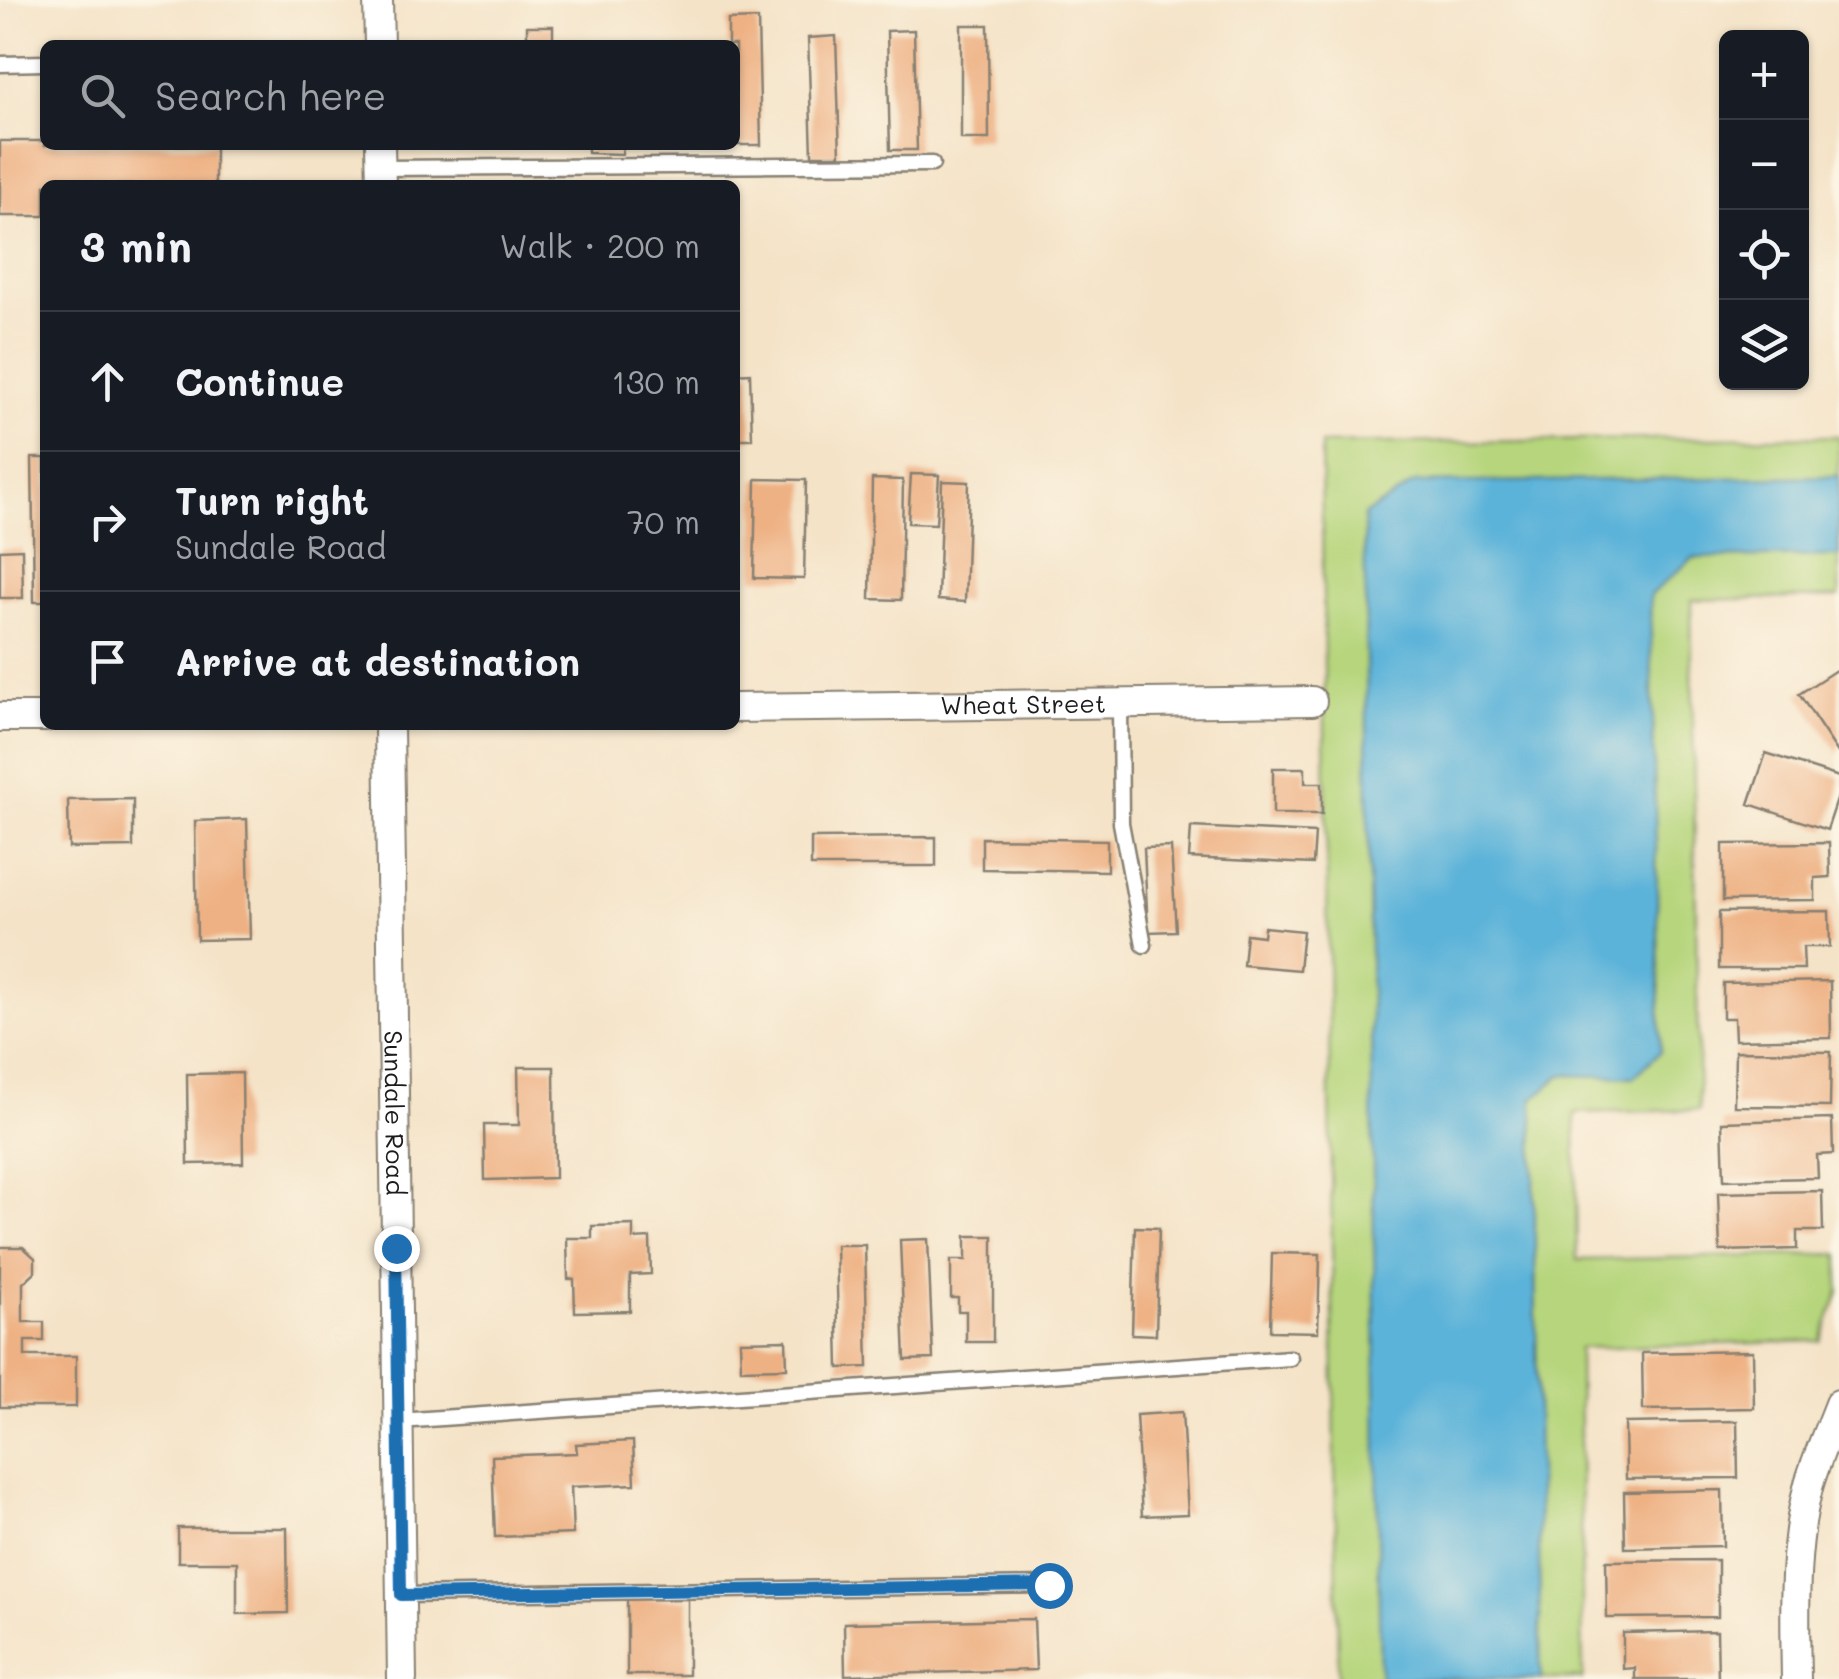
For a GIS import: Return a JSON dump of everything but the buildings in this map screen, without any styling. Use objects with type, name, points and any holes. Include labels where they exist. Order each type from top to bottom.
[{"type":"street","points":[[379,40],[383,1]]},
{"type":"street","name":"Wheat Street","points":[[740,708],[1312,701]]},
{"type":"street","points":[[0,718],[40,717]]},
{"type":"street","name":"Sundale Road","points":[[389,730],[402,1679]]},
{"type":"street","points":[[1796,1679],[1794,1600],[1798,1544],[1810,1483],[1839,1404]]},
{"type":"lane","points":[[0,64],[40,64]]},
{"type":"lane","points":[[380,166],[932,164]]},
{"type":"lane","points":[[1120,704],[1121,823],[1144,944]]},
{"type":"lane","points":[[399,1421],[1290,1358]]},
{"type":"lane","points":[[401,1595],[1049,1585]]},
{"type":"green space","points":[[1839,436],[1839,597],[1691,600],[1699,1110],[1575,1113],[1577,1260],[1839,1254],[1839,1292],[1821,1341],[1579,1348],[1583,1679],[1338,1679],[1321,444]]},
{"type":"water","points":[[1839,476],[1839,556],[1693,558],[1650,595],[1661,1051],[1634,1077],[1561,1075],[1533,1099],[1541,1679],[1380,1679],[1364,515],[1415,483]]},
{"type":"route","points":[[396,1248],[401,1595],[1049,1585]]}]
